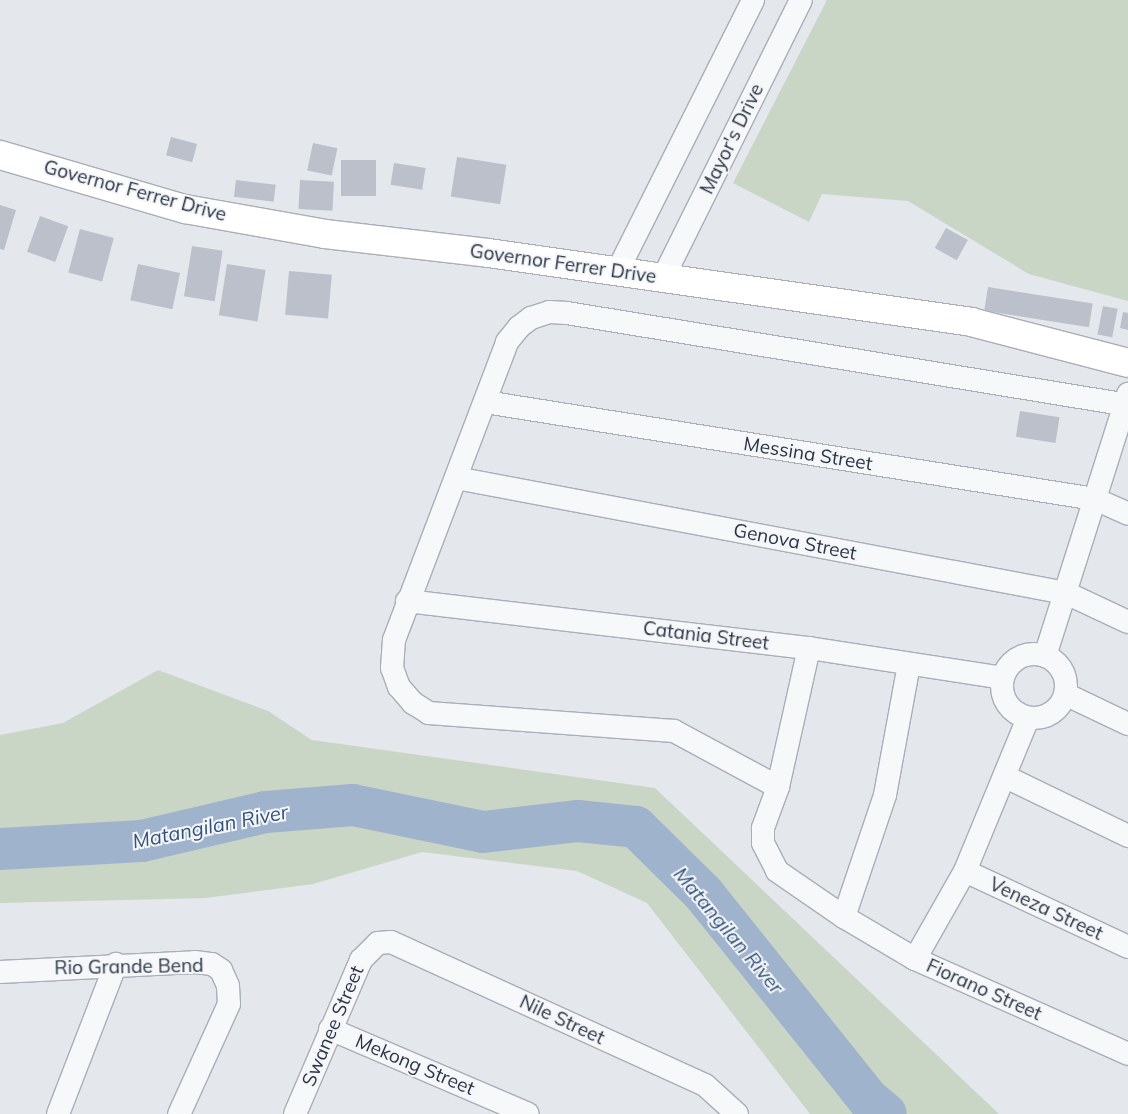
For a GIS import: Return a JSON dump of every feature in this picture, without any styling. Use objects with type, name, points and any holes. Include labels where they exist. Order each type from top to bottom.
[{"type":"main road","name":"Governor Ferrer Drive","points":[[0,155],[185,209],[325,234],[488,253],[971,322],[1128,363]]},
{"type":"street","points":[[617,272],[753,0]]},
{"type":"street","name":"Mayor's Drive","points":[[663,278],[801,0]]},
{"type":"street","points":[[778,787],[674,731],[428,713],[413,704],[399,687],[392,668],[394,640],[407,601],[507,342],[531,318],[549,312],[1127,401],[1045,656]]},
{"type":"street","name":"Messina Street","points":[[485,402],[1095,499],[1128,514]]},
{"type":"street","name":"Genova Street","points":[[456,478],[1066,593],[1128,622]]},
{"type":"street","name":"Catania Street","points":[[407,601],[809,648],[1003,678]]},
{"type":"street","name":"Fiorano Street","points":[[809,648],[778,787],[763,828],[763,843],[768,859],[777,871],[844,917],[915,959],[1128,1054]]},
{"type":"street","points":[[1024,656],[1045,656],[1060,667],[1066,685],[1065,694],[1051,714],[1028,718],[1009,706],[1004,698],[1003,678],[1007,669],[1024,656]]},
{"type":"street","points":[[844,917],[885,795],[909,664]]},
{"type":"street","points":[[1065,694],[1128,724]]},
{"type":"street","points":[[915,959],[964,871],[1006,777],[1028,718]]},
{"type":"street","points":[[1006,777],[1128,836]]},
{"type":"street","name":"Veneza Street","points":[[964,871],[1128,947]]},
{"type":"street","name":"Nile Street","points":[[378,943],[391,942],[404,947],[705,1085],[738,1114]]},
{"type":"street","name":"Swanee Street","points":[[295,1114],[361,960],[378,943]]},
{"type":"street","points":[[58,1114],[116,964]]},
{"type":"street","name":"Rio Grande Bend","points":[[0,972],[116,964],[212,964],[221,970],[228,986],[229,1004],[179,1114]]},
{"type":"street","name":"Mekong Street","points":[[330,1029],[528,1114]]},
{"type":"green space","points":[[827,0],[1128,0],[1128,301],[1029,274],[908,201],[822,194],[809,222],[733,183]]},
{"type":"green space","points":[[158,670],[268,711],[312,740],[655,788],[999,1114],[810,1114],[647,903],[577,871],[422,852],[313,884],[206,898],[0,903],[0,735],[63,723]]},
{"type":"building","points":[[171,137],[197,144],[192,162],[166,155]]},
{"type":"building","points":[[313,143],[337,148],[332,176],[307,170]]},
{"type":"building","points":[[457,157],[506,165],[500,204],[451,197]]},
{"type":"building","points":[[341,160],[376,160],[376,196],[341,196]]},
{"type":"building","points":[[394,163],[426,168],[422,190],[391,185]]},
{"type":"building","points":[[236,180],[276,185],[274,202],[234,197]]},
{"type":"building","points":[[300,180],[334,182],[332,211],[298,209]]},
{"type":"building","points":[[0,205],[16,210],[4,250],[0,249]]},
{"type":"building","points":[[40,216],[68,226],[55,262],[27,252]]},
{"type":"building","points":[[946,228],[968,240],[957,260],[935,248]]},
{"type":"building","points":[[80,229],[114,238],[102,282],[68,272]]},
{"type":"building","points":[[192,246],[223,251],[215,301],[184,296]]},
{"type":"building","points":[[138,264],[180,273],[172,309],[130,300]]},
{"type":"building","points":[[227,264],[266,270],[257,321],[219,315]]},
{"type":"building","points":[[289,271],[332,275],[328,319],[285,315]]},
{"type":"building","points":[[988,287],[1093,304],[1089,327],[984,311]]},
{"type":"building","points":[[1103,306],[1118,309],[1112,337],[1097,334]]},
{"type":"building","points":[[1123,312],[1128,313],[1128,330],[1120,328]]},
{"type":"building","points":[[1020,411],[1060,417],[1055,443],[1016,437]]},
{"type":"waterway","name":"Matangilan River","points":[[0,849],[142,841],[266,812],[353,805],[483,832],[578,821],[636,827],[703,893],[868,1099],[886,1114]]}]
